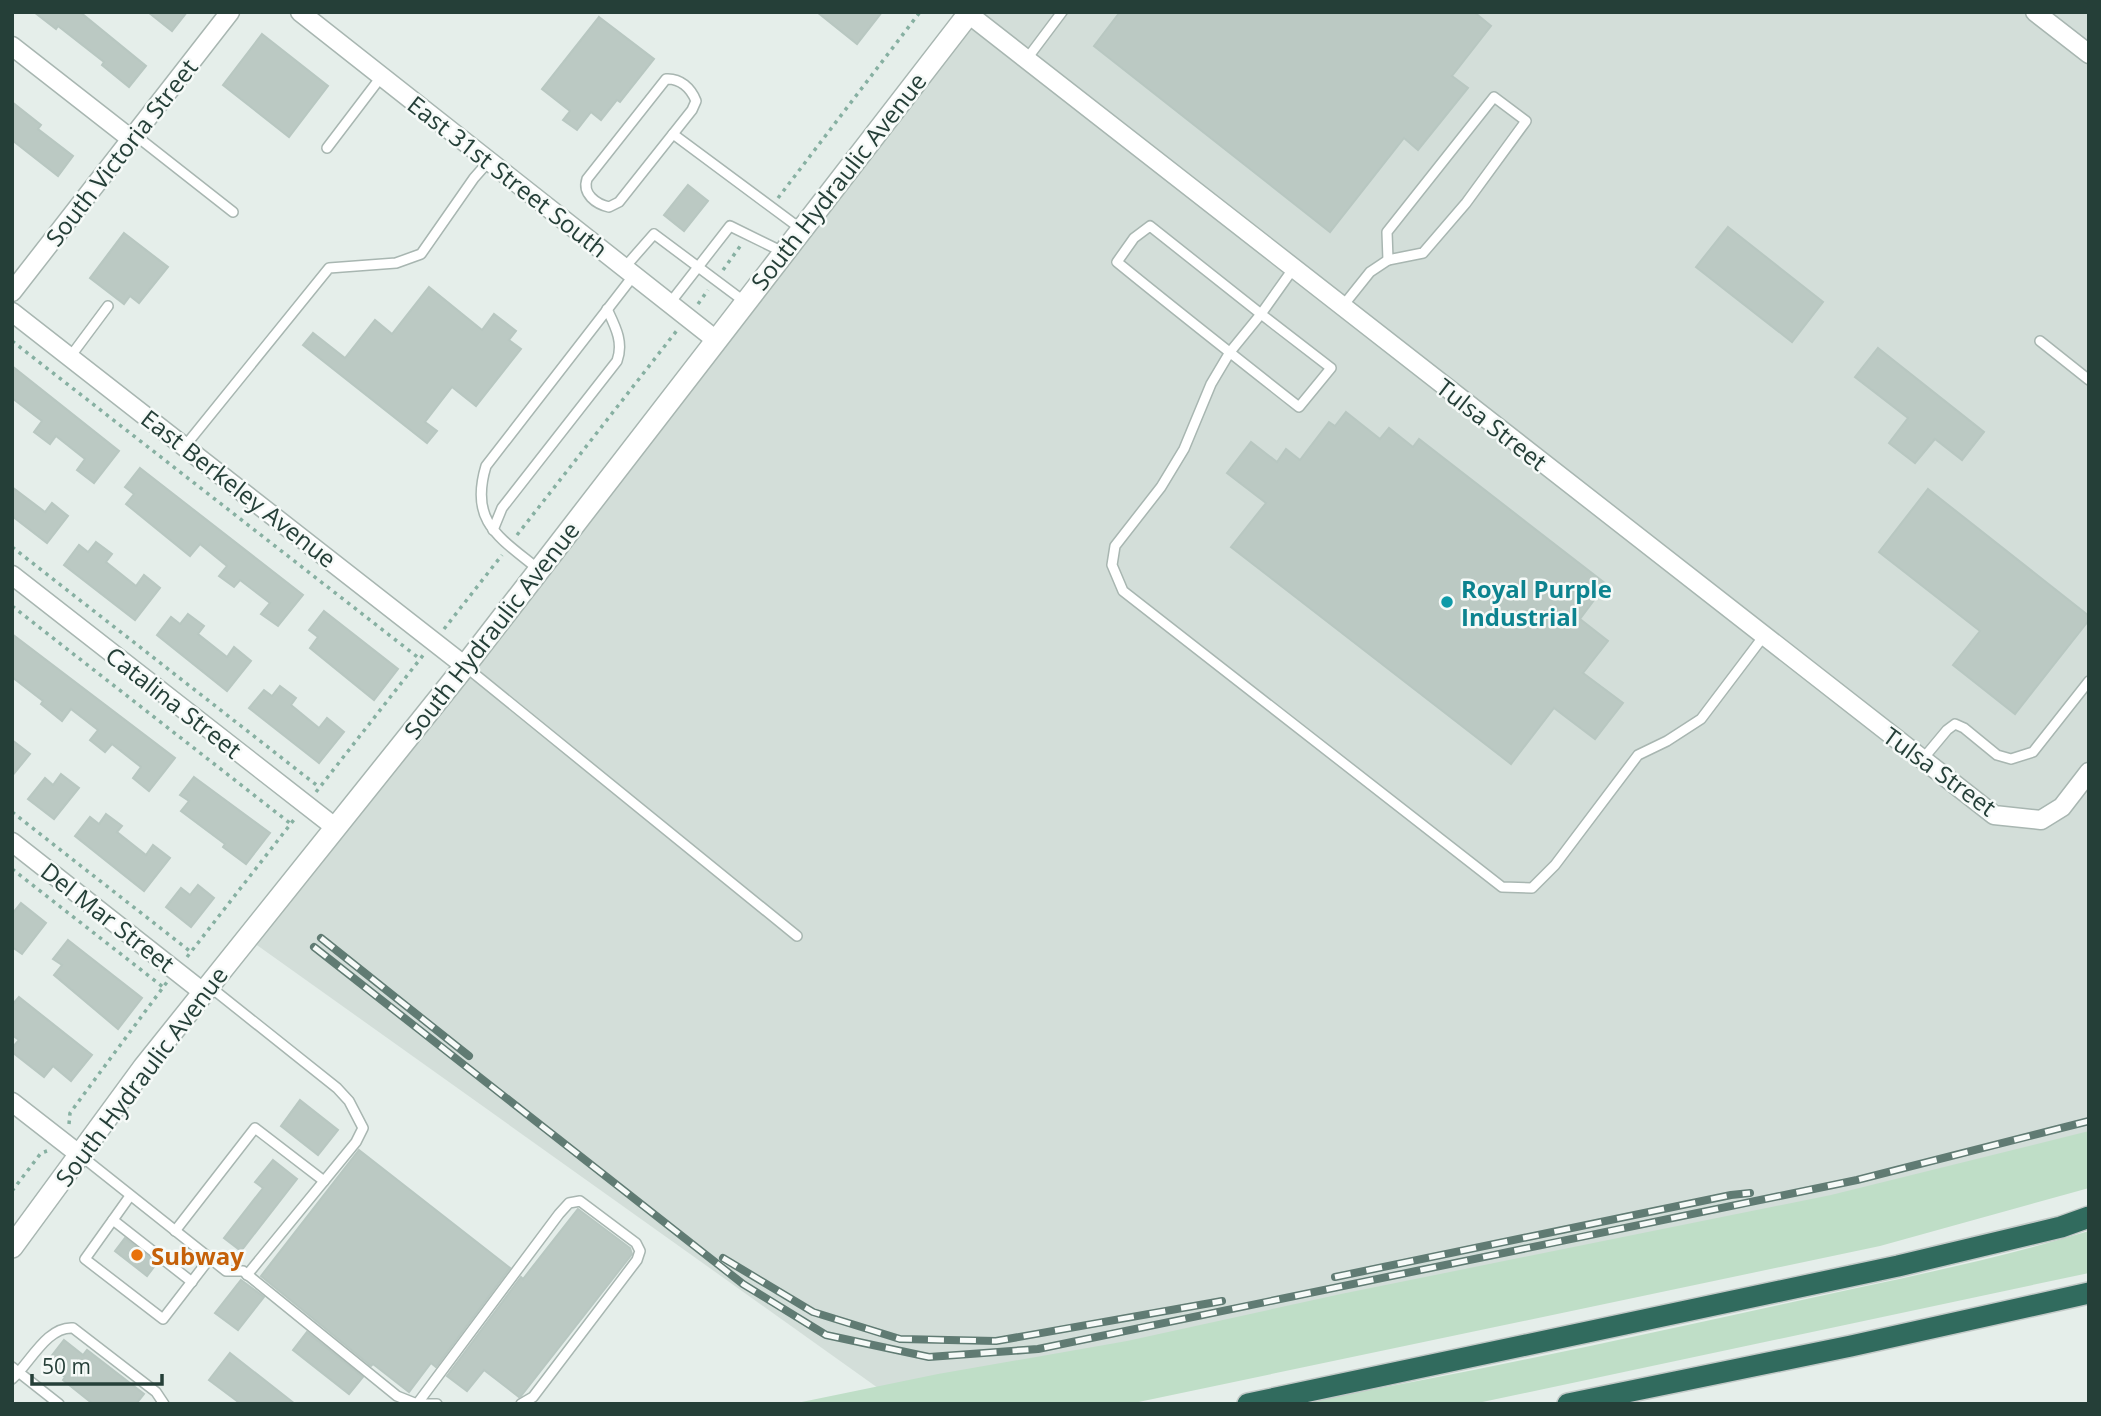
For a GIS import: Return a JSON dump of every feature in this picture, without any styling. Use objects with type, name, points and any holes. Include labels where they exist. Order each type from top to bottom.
[{"type":"highway","points":[[1248,1404],[1291,1399],[1898,1266],[2061,1227],[2089,1217]]},
{"type":"highway","points":[[1568,1404],[2089,1293]]},
{"type":"street","name":"South Victoria Street","points":[[12,292],[230,12]]},
{"type":"street","name":"East 31st Street South","points":[[300,12],[716,340]]},
{"type":"street","points":[[2035,12],[2089,54]]},
{"type":"street","name":"Tulsa Street","points":[[968,13],[1994,815],[2041,820],[2062,807],[2089,772]]},
{"type":"street","name":"South Hydraulic Avenue","points":[[12,1247],[144,1067],[465,666],[968,13]]},
{"type":"street","points":[[12,46],[133,137]]},
{"type":"street","name":"East Berkeley Avenue","points":[[12,312],[465,666]]},
{"type":"street","name":"Catalina Street","points":[[12,575],[336,828]]},
{"type":"street","name":"Del Mar Street","points":[[12,842],[176,971],[206,989]]},
{"type":"street","points":[[12,1102],[80,1155]]},
{"type":"lane","points":[[1026,60],[1062,12]]},
{"type":"lane","points":[[327,148],[382,77]]},
{"type":"lane","points":[[666,79],[672,79],[687,88],[696,101],[673,134],[614,205],[600,205],[587,192],[587,179],[666,79]]},
{"type":"lane","points":[[1342,307],[1370,272],[1388,260],[1423,253],[1466,203],[1526,121],[1494,97],[1387,232],[1388,260]]},
{"type":"lane","points":[[673,134],[802,229]]},
{"type":"lane","points":[[133,137],[233,212]]},
{"type":"lane","points":[[185,446],[329,268],[396,264],[421,254],[489,161]]},
{"type":"lane","points":[[670,303],[730,226],[783,252]]},
{"type":"lane","points":[[1150,226],[1261,314],[1331,368],[1299,407],[1117,262],[1134,238],[1150,226]]},
{"type":"lane","points":[[539,569],[493,530],[483,515],[482,480],[486,466],[607,309],[654,234],[745,302]]},
{"type":"lane","points":[[1293,269],[1230,352],[1211,384],[1184,449],[1161,486],[1115,546],[1112,565],[1123,591],[1502,887],[1532,888],[1555,866],[1638,755],[1667,741],[1701,719],[1763,637]]},
{"type":"lane","points":[[70,357],[108,306]]},
{"type":"lane","points":[[493,530],[502,508],[617,361],[621,350],[618,333],[607,309]]},
{"type":"lane","points":[[2040,341],[2089,380]]},
{"type":"lane","points":[[465,666],[797,936]]},
{"type":"lane","points":[[1922,760],[1955,724],[1964,728],[1997,755],[2011,759],[2033,752],[2089,681]]},
{"type":"lane","points":[[206,989],[337,1088],[358,1115],[363,1128],[356,1142],[247,1275]]},
{"type":"lane","points":[[175,1231],[255,1128],[324,1181]]},
{"type":"lane","points":[[80,1155],[226,1271],[243,1271],[397,1396],[416,1404],[437,1404]]},
{"type":"lane","points":[[130,1196],[85,1259],[104,1274],[163,1319],[210,1258]]},
{"type":"lane","points":[[416,1404],[559,1214],[569,1203],[580,1201],[636,1243],[639,1251],[637,1260],[533,1397],[521,1404]]},
{"type":"lane","points":[[113,1220],[192,1282]]},
{"type":"lane","points":[[59,1404],[15,1373],[52,1334],[65,1327],[74,1328],[156,1392],[164,1404]]},
{"type":"path","points":[[771,206],[920,12]]},
{"type":"path","points":[[12,1191],[40,1153],[49,1151],[69,1125],[70,1113],[163,987],[749,235]]},
{"type":"path","points":[[12,341],[420,659]]},
{"type":"path","points":[[12,547],[320,788]]},
{"type":"path","points":[[12,606],[291,824]]},
{"type":"path","points":[[12,812],[191,952]]},
{"type":"path","points":[[12,869],[163,987]]},
{"type":"shaded area","points":[[971,12],[2089,12],[2089,1162],[885,1393],[247,938]]},
{"type":"green space","points":[[2089,1131],[2089,1188],[1880,1246],[1129,1404],[792,1404],[938,1374],[1127,1341],[1341,1294],[1831,1195]]},
{"type":"green space","points":[[2089,1231],[2089,1273],[1473,1404],[1312,1404],[1316,1400],[1548,1355],[1896,1280]]},
{"type":"building","points":[[34,12],[80,12],[146,66],[129,87],[102,65],[104,62],[58,26],[56,29]]},
{"type":"building","points":[[148,12],[187,12],[172,31]]},
{"type":"building","points":[[817,12],[882,12],[857,44]]},
{"type":"building","points":[[1120,12],[1474,12],[1491,26],[1452,76],[1468,88],[1418,150],[1404,138],[1330,232],[1094,46]]},
{"type":"building","points":[[599,17],[654,59],[620,102],[617,100],[601,120],[591,112],[577,130],[563,120],[570,111],[542,89]]},
{"type":"building","points":[[262,34],[328,86],[289,137],[223,85]]},
{"type":"building","points":[[12,102],[41,125],[38,129],[73,156],[58,176],[12,140]]},
{"type":"building","points":[[688,185],[708,201],[684,231],[664,215]]},
{"type":"building","points":[[1728,227],[1823,302],[1792,342],[1696,267]]},
{"type":"building","points":[[124,233],[168,267],[139,303],[130,296],[124,304],[90,278]]},
{"type":"building","points":[[429,287],[482,330],[494,314],[516,331],[509,340],[521,349],[476,406],[452,387],[425,422],[437,431],[427,443],[303,345],[313,333],[345,358],[375,320],[392,334]]},
{"type":"building","points":[[1878,348],[1984,432],[1962,460],[1935,439],[1915,463],[1889,443],[1908,418],[1855,377]]},
{"type":"building","points":[[12,366],[119,451],[94,483],[77,470],[85,459],[56,436],[50,444],[34,432],[42,421],[12,398]]},
{"type":"building","name":"Royal Purple Industrial","points":[[1346,412],[1380,439],[1389,428],[1413,447],[1419,439],[1606,584],[1580,619],[1608,641],[1583,673],[1623,703],[1595,739],[1554,708],[1511,764],[1231,547],[1266,503],[1227,473],[1251,442],[1277,462],[1286,449],[1300,460],[1329,422],[1335,426]]},
{"type":"building","points":[[140,468],[303,595],[278,626],[261,614],[270,603],[240,580],[234,587],[219,576],[227,566],[200,544],[190,556],[126,504],[134,494],[125,487]]},
{"type":"building","points":[[12,487],[45,512],[52,503],[68,516],[47,543],[12,516]]},
{"type":"building","points":[[1928,489],[2089,616],[2089,620],[2015,714],[1953,665],[1980,631],[1879,552]]},
{"type":"building","points":[[96,542],[112,554],[106,562],[136,586],[144,575],[160,588],[135,620],[64,565],[79,545],[88,552]]},
{"type":"building","points":[[324,611],[398,669],[374,700],[310,648],[318,637],[309,630]]},
{"type":"building","points":[[188,614],[204,626],[198,634],[227,657],[234,647],[251,661],[227,691],[157,635],[171,617],[180,624]]},
{"type":"building","points":[[12,634],[175,758],[149,791],[133,778],[141,767],[112,744],[105,752],[90,740],[98,730],[71,709],[62,721],[41,704],[43,701],[12,677]]},
{"type":"building","points":[[280,686],[296,698],[291,705],[319,728],[327,718],[344,732],[319,763],[249,708],[264,690],[272,696]]},
{"type":"building","points":[[12,740],[30,754],[12,776]]},
{"type":"building","points":[[61,774],[79,788],[54,819],[28,799],[45,778],[53,785]]},
{"type":"building","points":[[194,777],[270,833],[246,864],[223,847],[225,844],[181,811],[189,801],[180,795]]},
{"type":"building","points":[[106,814],[122,826],[117,832],[146,855],[153,845],[170,858],[144,891],[75,836],[90,817],[99,824]]},
{"type":"building","points":[[198,885],[214,898],[191,927],[166,907],[181,888],[190,895]]},
{"type":"building","points":[[21,903],[46,923],[22,954],[12,947],[12,914]]},
{"type":"building","points":[[68,940],[142,998],[118,1029],[54,975],[62,965],[53,959]]},
{"type":"building","points":[[19,997],[92,1055],[71,1081],[53,1066],[44,1077],[12,1052],[19,1040],[12,1035],[12,1005]]},
{"type":"building","points":[[300,1100],[338,1130],[318,1155],[281,1126]]},
{"type":"building","points":[[359,1150],[510,1268],[436,1367],[431,1363],[409,1392],[373,1364],[371,1366],[261,1276]]},
{"type":"building","points":[[273,1160],[297,1179],[241,1251],[224,1238],[263,1188],[255,1182]]},
{"type":"building","points":[[578,1209],[630,1248],[632,1254],[521,1396],[484,1370],[467,1391],[447,1376],[521,1277],[523,1279]]},
{"type":"building","name":"Subway","points":[[125,1238],[157,1263],[147,1276],[115,1251]]},
{"type":"building","points":[[241,1280],[264,1297],[238,1330],[215,1313]]},
{"type":"building","points":[[307,1332],[363,1377],[349,1394],[293,1350]]},
{"type":"building","points":[[64,1340],[83,1355],[87,1350],[144,1394],[136,1404],[93,1404],[46,1363]]},
{"type":"building","points":[[230,1353],[295,1404],[241,1404],[209,1380]]},
{"type":"railway","points":[[321,938],[469,1056]]},
{"type":"railway","points":[[314,947],[743,1284],[826,1335],[929,1357],[1038,1349],[1857,1180],[2089,1121]]},
{"type":"railway","points":[[1335,1277],[1750,1193]]},
{"type":"railway","points":[[723,1258],[813,1312],[900,1339],[996,1341],[1222,1301]]},
{"type":"place","name":"Royal Purple Industrial","points":[[1447,602]]},
{"type":"place","name":"Subway","points":[[137,1255]]}]
